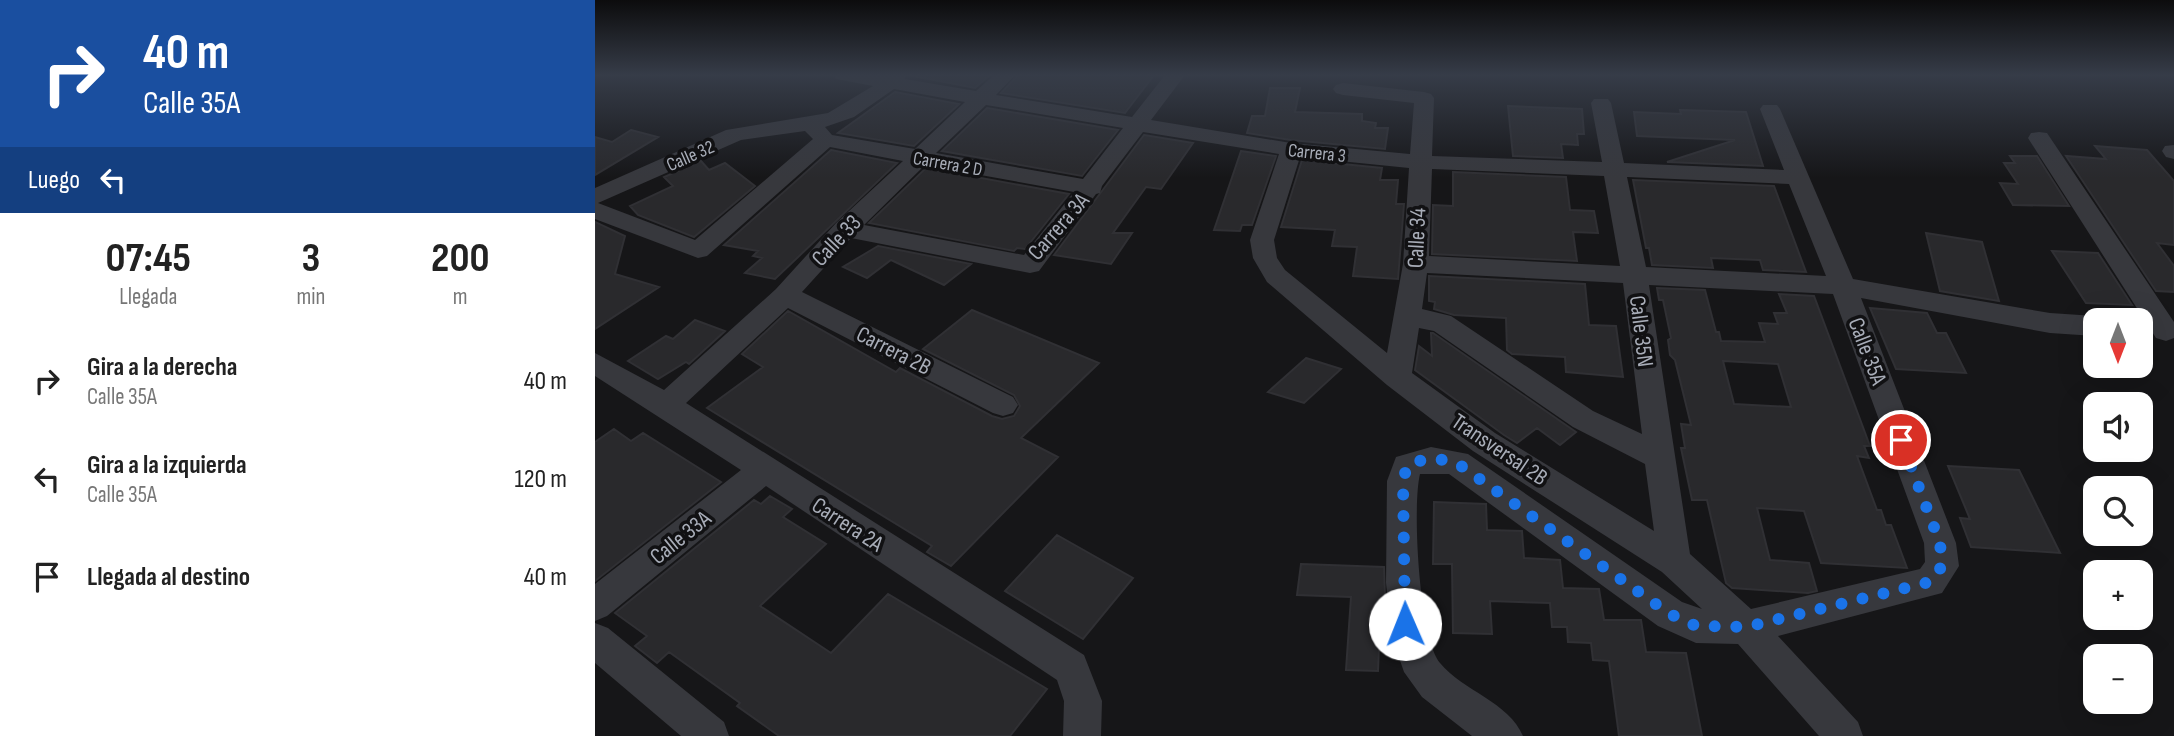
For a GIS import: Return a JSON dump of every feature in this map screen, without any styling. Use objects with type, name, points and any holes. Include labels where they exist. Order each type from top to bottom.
[{"type":"street","name":"Calle 32","points":[[595,210],[698,250],[818,132],[855,109]]},
{"type":"street","name":"Calle 33","points":[[666,405],[785,295],[845,229],[969,109]]},
{"type":"street","name":"Carrera 3","points":[[1052,109],[1291,150],[1420,162],[1797,177]]},
{"type":"street","name":"Carrera 3A","points":[[845,229],[1030,265],[1149,109]]},
{"type":"street","name":"Calle 34","points":[[1397,377],[1416,264],[1423,109]]},
{"type":"street","name":"Calle 35N","points":[[1602,109],[1635,276],[1674,561]]},
{"type":"street","name":"Calle 35A","points":[[1504,736],[1427,676],[1413,653],[1405,624],[1403,481],[1407,466],[1420,459],[1437,458],[1457,463],[1670,614],[1696,626],[1746,627],[1930,582],[1942,566],[1940,543],[1843,286],[1770,109]]},
{"type":"street","name":"Calle 32","points":[[595,197],[734,135],[756,129],[818,132]]},
{"type":"street","name":"Carrera 2 D","points":[[818,132],[918,158],[1092,187]]},
{"type":"street","points":[[2039,138],[2160,331]]},
{"type":"street","name":"Transversal 2B","points":[[1291,150],[1262,240],[1265,258],[1276,276],[1397,377],[1484,442],[1674,561],[1746,627],[1844,736]]},
{"type":"street","points":[[1416,264],[1843,286],[2050,323],[2083,325]]},
{"type":"street","name":"Carrera 2B","points":[[785,295],[1003,405]]},
{"type":"street","points":[[1408,316],[1442,323],[1583,419],[1658,456]]},
{"type":"street","name":"Carrera 2A","points":[[595,363],[666,405],[1071,668],[1082,718]]},
{"type":"street","name":"Calle 33A","points":[[595,605],[765,469]]},
{"type":"street","points":[[595,640],[710,736]]},
{"type":"building","points":[[871,109],[953,109],[914,146],[838,133]]},
{"type":"building","points":[[986,109],[1118,130],[1082,176],[942,151]]},
{"type":"building","points":[[1102,109],[1128,109],[1125,113]]},
{"type":"building","points":[[1266,109],[1362,114],[1362,121],[1376,123],[1375,128],[1388,128],[1385,149],[1247,133],[1252,116],[1265,116]]},
{"type":"building","points":[[1508,109],[1582,109],[1584,134],[1577,134],[1578,145],[1561,144],[1563,158],[1513,156]]},
{"type":"building","points":[[1680,110],[1746,112],[1763,166],[1667,162],[1735,140],[1637,136],[1634,112],[1681,114]]},
{"type":"building","points":[[631,130],[658,137],[595,175],[595,137],[612,142]]},
{"type":"building","points":[[1144,135],[1193,143],[1161,189],[1146,187],[1113,233],[1132,233],[1111,264],[1054,255]]},
{"type":"building","points":[[2095,146],[2147,150],[2174,181],[2174,245],[2157,243],[2174,266],[2174,292],[2156,291],[2066,156],[2106,159]]},
{"type":"building","points":[[831,150],[897,163],[775,279],[745,273],[762,258],[753,256],[758,251],[724,245]]},
{"type":"building","points":[[1241,151],[1276,156],[1252,225],[1242,225],[1240,231],[1214,230]]},
{"type":"building","points":[[2010,156],[2037,156],[2069,206],[2013,205],[2000,183],[2018,184],[2004,163],[2015,163]]},
{"type":"building","points":[[1302,160],[1382,168],[1380,180],[1398,180],[1396,204],[1404,204],[1398,279],[1353,276],[1357,247],[1332,246],[1335,230],[1281,227]]},
{"type":"building","points":[[701,161],[709,170],[725,163],[755,186],[694,237],[638,215],[630,206],[673,186],[664,177]]},
{"type":"building","points":[[926,168],[1069,194],[1025,249],[1017,248],[1014,251],[869,223]]},
{"type":"building","points":[[1453,172],[1566,177],[1570,210],[1594,211],[1598,233],[1573,232],[1577,261],[1432,254],[1433,205],[1453,206]]},
{"type":"building","points":[[1633,180],[1774,186],[1806,272],[1763,270],[1760,260],[1711,258],[1713,268],[1652,265],[1649,248],[1646,248]]},
{"type":"building","points":[[595,222],[625,236],[615,274],[659,287],[595,329]]},
{"type":"building","points":[[1926,233],[1982,242],[1999,301],[1940,291]]},
{"type":"building","points":[[878,246],[971,264],[944,285],[891,260],[867,278],[843,267]]},
{"type":"building","points":[[2052,251],[2098,253],[2132,305],[2086,303]]},
{"type":"building","points":[[1429,276],[1585,284],[1589,325],[1616,326],[1623,377],[1566,372],[1565,357],[1512,354],[1507,350],[1506,318],[1454,315],[1434,309],[1435,302],[1429,301]]},
{"type":"building","points":[[1657,288],[1705,290],[1721,341],[1765,342],[1759,323],[1778,324],[1774,313],[1787,313],[1779,294],[1814,296],[1870,446],[1864,446],[1869,458],[1857,456],[1877,510],[1881,510],[1886,525],[1891,525],[1907,568],[1821,563],[1804,511],[1757,508],[1770,560],[1809,563],[1817,591],[1808,593],[1732,588],[1726,583],[1707,500],[1692,500],[1681,448],[1685,448],[1681,424],[1691,425],[1675,360],[1670,355],[1668,340],[1671,338],[1663,300],[1659,300]],"holes":[[[1723,361],[1778,364],[1791,407],[1734,404]]]},
{"type":"building","points":[[1870,308],[1927,313],[1937,333],[1946,333],[1966,373],[1896,369]]},
{"type":"building","points":[[972,310],[1099,363],[1021,438],[1058,457],[951,566],[927,552],[932,546],[707,408],[763,367],[742,354],[788,311],[896,372],[900,368],[992,416],[1002,419],[1014,416],[1020,406],[1014,395],[923,349]]},
{"type":"building","points":[[695,320],[725,331],[689,364],[686,362],[658,379],[628,361],[666,336],[673,339]]},
{"type":"building","points":[[1431,333],[1576,432],[1560,445],[1537,428],[1517,443],[1504,435],[1415,370],[1419,346],[1432,356]]},
{"type":"building","points":[[1306,358],[1341,369],[1304,403],[1268,392]]},
{"type":"building","points":[[614,429],[631,441],[643,433],[721,482],[595,581],[595,442]]},
{"type":"building","points":[[1948,466],[2019,470],[2060,553],[1971,547],[1960,518],[1970,519]]},
{"type":"building","points":[[770,496],[792,509],[783,517],[826,544],[760,606],[831,653],[888,594],[1047,689],[1010,736],[779,736],[737,706],[740,703],[669,652],[657,663],[635,646],[647,636],[615,613],[754,500],[761,504]]},
{"type":"building","points":[[1434,502],[1486,504],[1487,530],[1522,531],[1524,558],[1560,560],[1563,588],[1599,589],[1604,620],[1641,620],[1646,652],[1686,653],[1702,736],[1619,736],[1609,661],[1593,660],[1591,643],[1568,642],[1567,627],[1552,627],[1550,603],[1490,601],[1492,634],[1453,633],[1452,564],[1433,564]]},
{"type":"building","points":[[1057,535],[1133,578],[1083,639],[1005,591]]},
{"type":"building","points":[[1301,564],[1384,567],[1385,598],[1381,598],[1378,671],[1346,670],[1351,597],[1297,595]]},
{"type":"route","points":[[1405,624],[1403,481],[1407,466],[1420,459],[1437,458],[1457,463],[1670,614],[1696,626],[1746,627],[1930,582],[1942,566],[1940,543],[1901,440]]}]
